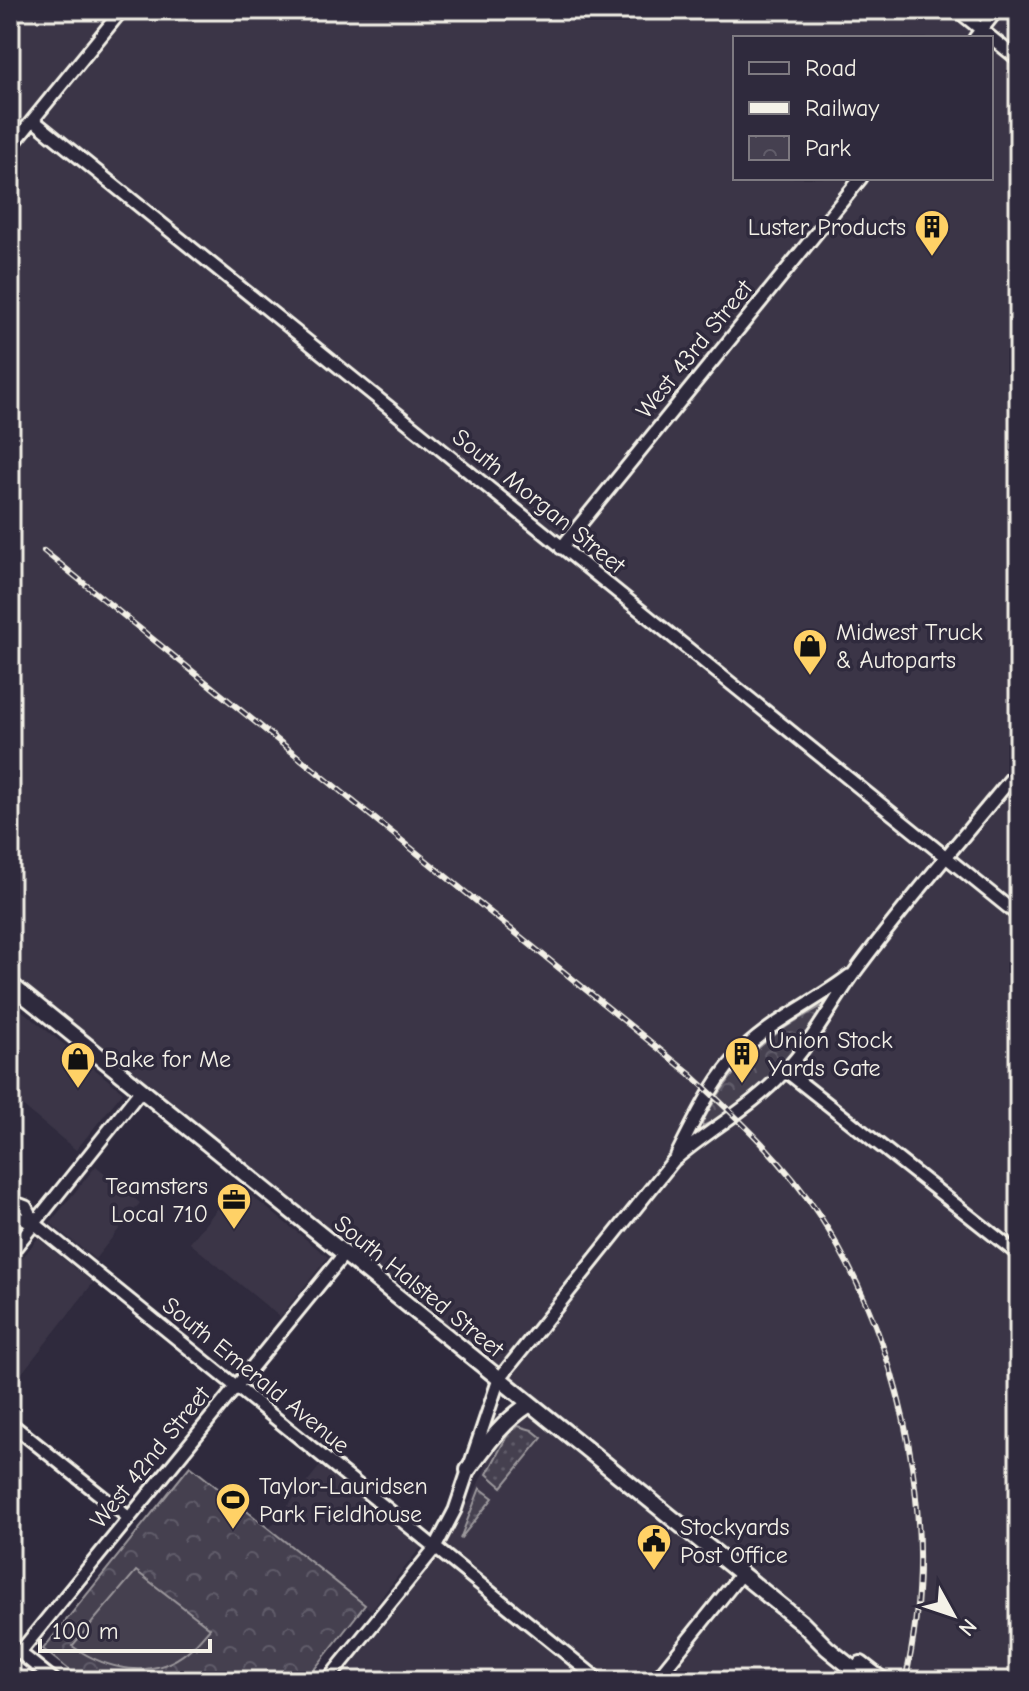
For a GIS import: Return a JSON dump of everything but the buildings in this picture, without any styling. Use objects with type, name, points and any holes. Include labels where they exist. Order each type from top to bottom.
[{"type":"main road","name":"South Halsted Street","points":[[10,984],[801,1622],[868,1681]]},
{"type":"main road","points":[[468,1470],[498,1430],[530,1404]]},
{"type":"main road","name":"South Halsted Street","points":[[801,1622],[832,1640],[883,1681]]},
{"type":"street","points":[[10,148],[122,10]]},
{"type":"street","points":[[957,10],[978,34],[997,10]]},
{"type":"street","points":[[993,44],[1019,60]]},
{"type":"street","name":"South Morgan Street","points":[[33,120],[1019,916]]},
{"type":"street","name":"West 43rd Street","points":[[561,548],[859,180]]},
{"type":"street","points":[[327,1681],[435,1548],[455,1510],[499,1379],[673,1161],[700,1137],[764,1093],[786,1071],[828,1016],[856,970],[1019,769]]},
{"type":"street","points":[[673,1161],[709,1092],[743,1049],[856,970]]},
{"type":"street","points":[[786,1071],[1019,1255]]},
{"type":"street","points":[[10,1254],[141,1090]]},
{"type":"street","name":"South Emerald Avenue","points":[[10,1201],[26,1207],[34,1223]]},
{"type":"street","name":"South Emerald Avenue","points":[[10,1208],[18,1218],[34,1223],[600,1681]]},
{"type":"street","name":"West 42nd Street","points":[[15,1648],[129,1518],[345,1253]]},
{"type":"street","points":[[10,1423],[129,1518]]},
{"type":"street","points":[[655,1681],[741,1574]]},
{"type":"street","points":[[15,1648],[55,1681]]},
{"type":"shaded area","points":[[10,10],[1019,10],[1019,1681],[325,1681],[471,1500],[518,1395],[10,976]]},
{"type":"shaded area","points":[[10,1001],[123,1092],[76,1150],[10,1096]]},
{"type":"shaded area","points":[[96,1166],[140,1203],[95,1259],[50,1223]]},
{"type":"shaded area","points":[[237,1184],[328,1257],[280,1317],[190,1243]]},
{"type":"shaded area","points":[[38,1238],[93,1283],[10,1388],[10,1274]]},
{"type":"shaded area","points":[[320,1466],[421,1547],[371,1610],[269,1529]]},
{"type":"green space","points":[[822,1006],[821,1014],[771,1078],[722,1117],[703,1126],[725,1085],[752,1054],[783,1029]]},
{"type":"green space","points":[[518,1426],[532,1430],[542,1438],[502,1487],[487,1474],[508,1434]]},
{"type":"green space","points":[[190,1466],[365,1605],[305,1681],[83,1681],[43,1649]]},
{"type":"green space","points":[[480,1488],[493,1498],[460,1539]]},
{"type":"green space","points":[[136,1571],[210,1628],[191,1649],[174,1660],[145,1669],[115,1666],[72,1646]]},
{"type":"green space","points":[[208,1671],[246,1681],[186,1681]]},
{"type":"railway","points":[[44,551],[690,1074],[793,1178],[821,1218],[850,1270],[875,1325],[894,1382],[908,1442],[916,1502],[919,1563],[915,1623],[905,1681]]},
{"type":"place","name":"Luster Products","points":[[932,258]]},
{"type":"place","name":"Midwest Truck & Autoparts","points":[[810,677]]},
{"type":"place","name":"Union Stock Yards Gate","points":[[742,1085]]},
{"type":"place","name":"Bake for Me","points":[[78,1090]]},
{"type":"place","name":"Teamsters Local 710","points":[[234,1231]]},
{"type":"place","name":"Taylor-Lauridsen Park Fieldhouse","points":[[233,1531]]},
{"type":"place","name":"Stockyards Post Office","points":[[654,1572]]}]
